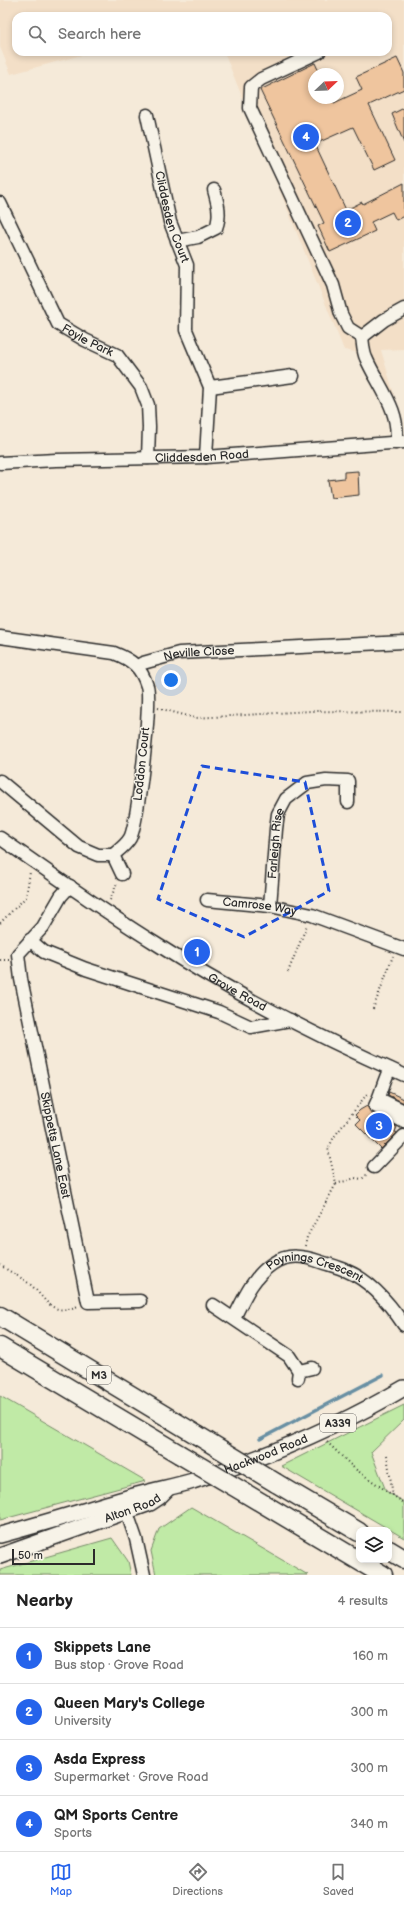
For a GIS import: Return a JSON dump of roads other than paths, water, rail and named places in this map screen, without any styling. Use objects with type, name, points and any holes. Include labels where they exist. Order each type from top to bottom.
[{"type":"highway","name":"M3","points":[[0,1316],[356,1530]]},
{"type":"highway","name":"M3","points":[[0,1347],[383,1575]]},
{"type":"highway","points":[[392,1552],[404,1559]]},
{"type":"main road","name":"Hackwood Road","points":[[167,1489],[269,1454],[356,1415],[404,1388]]},
{"type":"main road","name":"Alton Road","points":[[0,1535],[62,1518],[154,1502],[167,1489]]},
{"type":"main road","name":"Alton Road","points":[[0,1556],[125,1506]]},
{"type":"street","points":[[311,56],[262,79],[251,87],[250,108],[333,285],[341,314],[348,328],[362,337],[365,357],[389,401],[400,442]]},
{"type":"street","name":"Cliddesden Court","points":[[147,115],[170,222],[186,266],[186,330],[210,387],[206,457]]},
{"type":"street","points":[[177,241],[198,237],[216,228],[219,220],[219,213],[214,190]]},
{"type":"street","name":"Foyle Park","points":[[0,203],[58,324],[85,340],[117,355],[142,387],[148,406],[148,458]]},
{"type":"street","points":[[362,337],[384,320],[404,309]]},
{"type":"street","points":[[210,387],[293,376]]},
{"type":"street","name":"Cliddesden Road","points":[[0,463],[206,457],[400,442]]},
{"type":"street","points":[[0,637],[114,653],[126,658],[138,666]]},
{"type":"street","name":"Neville Close","points":[[138,666],[143,663],[179,653],[404,642]]},
{"type":"street","name":"Loddon Court","points":[[112,855],[123,847],[130,837],[136,817],[148,707],[148,687],[138,666]]},
{"type":"street","points":[[0,781],[79,847],[98,855],[112,855],[122,874]]},
{"type":"street","name":"Farleigh Rise","points":[[270,906],[278,814],[286,799],[307,783],[333,781],[348,782],[348,802]]},
{"type":"street","name":"Grove Road","points":[[0,838],[189,964],[318,1036],[404,1075]]},
{"type":"street","name":"Skippetts Lane East","points":[[70,886],[61,896],[43,926],[18,954],[20,973],[88,1302],[140,1301]]},
{"type":"street","name":"Camrose Way","points":[[207,900],[270,906],[312,915],[400,947]]},
{"type":"street","points":[[30,940],[44,952],[86,969],[218,1012],[251,1027],[290,1020]]},
{"type":"street","points":[[390,1069],[377,1094],[375,1106],[404,1122]]},
{"type":"street","points":[[377,1094],[404,1102]]},
{"type":"street","points":[[377,1094],[404,1111]]},
{"type":"street","points":[[374,1167],[404,1136]]},
{"type":"street","name":"Poynings Crescent","points":[[234,1318],[251,1285],[272,1264],[289,1257],[303,1256],[348,1271],[362,1279],[389,1305],[404,1325]]},
{"type":"street","points":[[213,1305],[289,1356],[298,1375],[312,1368]]},
{"type":"street","points":[[125,1506],[136,1539],[144,1575]]},
{"type":"waterway","points":[[260,1439],[383,1375]]},
{"type":"place","name":"QM Sports Centre","points":[[306,137]]},
{"type":"place","name":"Queen Mary's College","points":[[348,223]]},
{"type":"place","name":"Skippets Lane","points":[[197,952]]},
{"type":"place","name":"Asda Express","points":[[379,1126]]}]
